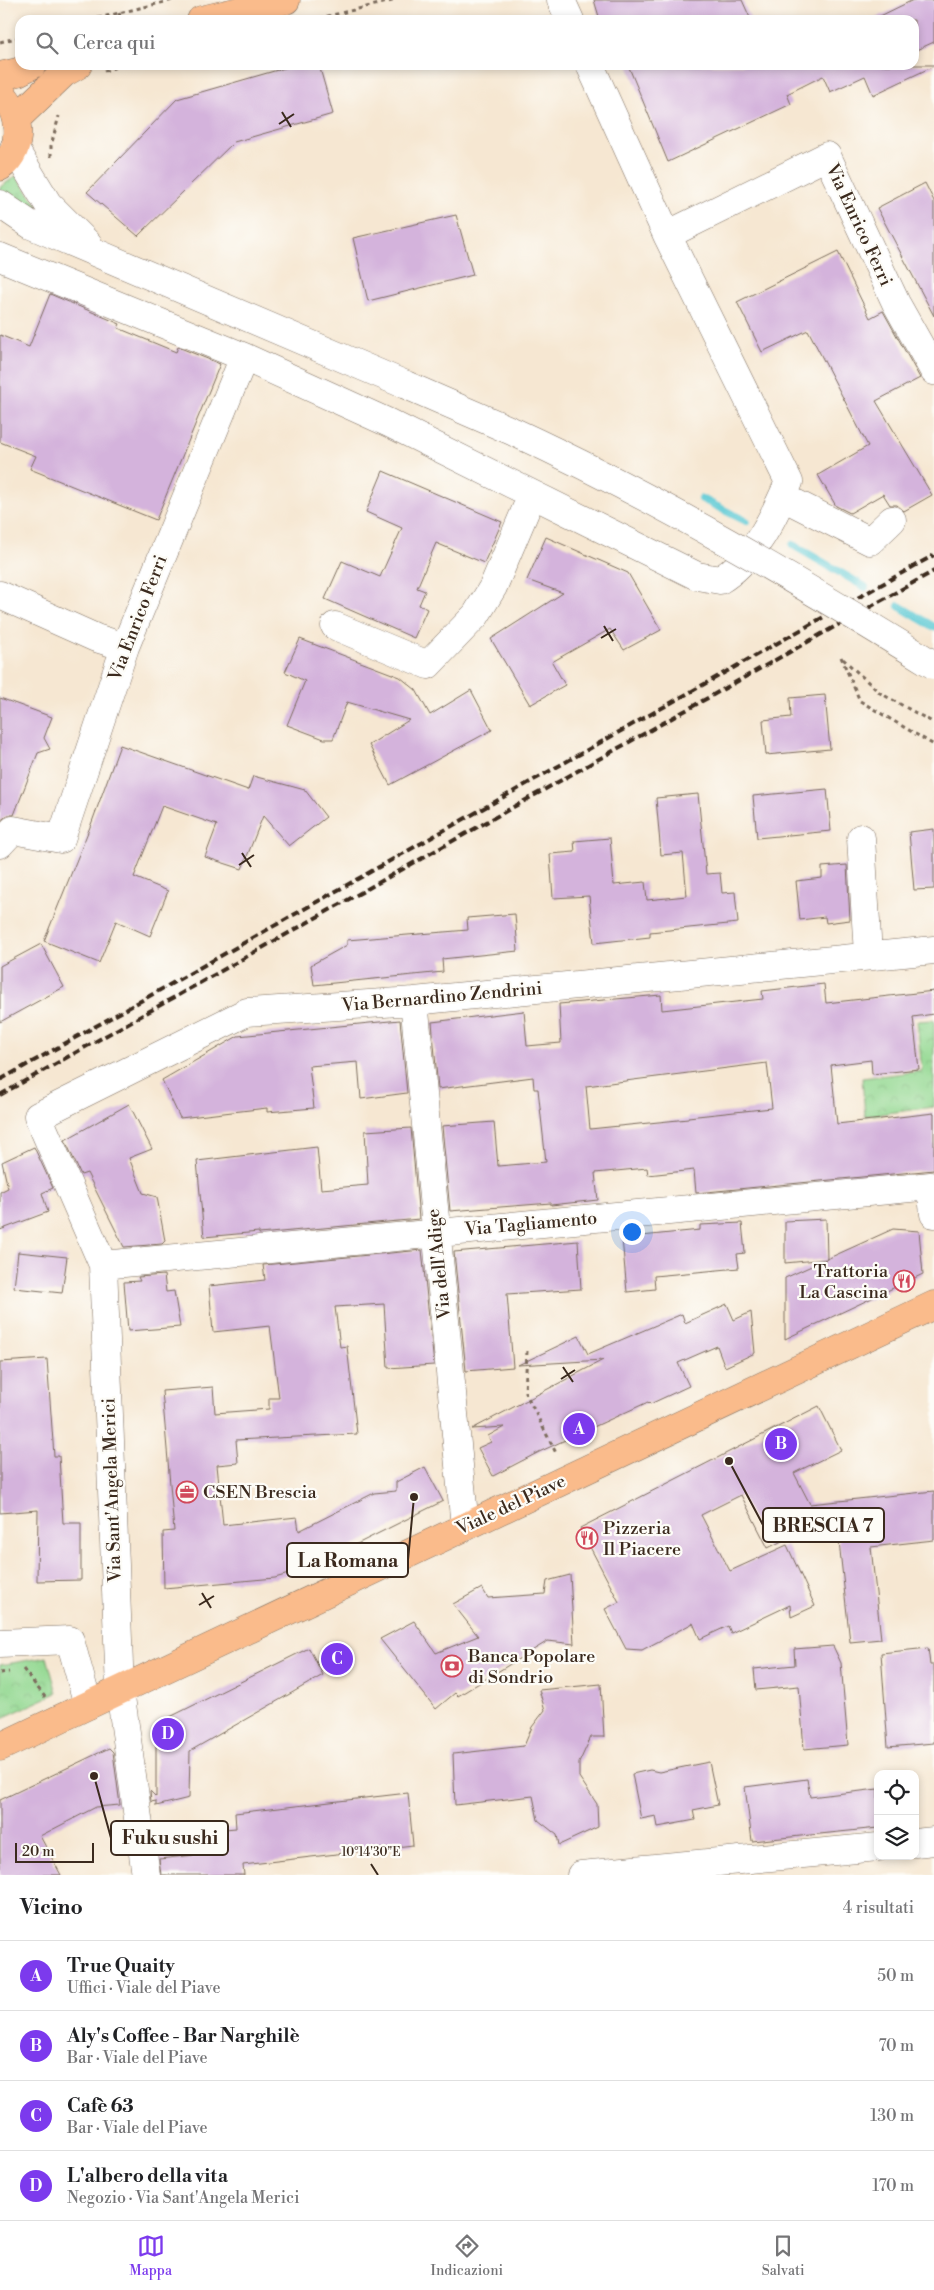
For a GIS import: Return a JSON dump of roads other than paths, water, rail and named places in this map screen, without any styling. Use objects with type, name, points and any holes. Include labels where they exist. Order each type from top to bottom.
[{"type":"main road","points":[[222,15],[286,0]]},
{"type":"main road","points":[[0,76],[22,70]]},
{"type":"main road","points":[[17,118],[64,73],[84,70]]},
{"type":"main road","points":[[0,92],[9,101],[17,118],[18,134],[7,158]]},
{"type":"main road","name":"Viale del Piave","points":[[0,1747],[934,1305]]},
{"type":"street","points":[[561,0],[568,15]]},
{"type":"street","points":[[0,257],[244,357],[389,424],[697,576],[720,580],[731,573],[757,543],[789,482],[667,235],[592,70]]},
{"type":"street","name":"Via Enrico Ferri","points":[[667,235],[827,156],[896,304],[934,371]]},
{"type":"street","points":[[7,158],[48,204],[96,253]]},
{"type":"street","points":[[0,204],[31,225],[514,432],[670,511],[849,612],[934,665]]},
{"type":"street","name":"Via Enrico Ferri","points":[[7,837],[61,839],[125,647],[244,357]]},
{"type":"street","points":[[335,626],[428,665],[476,615],[493,587],[532,495]]},
{"type":"street","points":[[778,504],[870,541],[892,520]]},
{"type":"street","points":[[0,595],[96,638],[125,647]]},
{"type":"street","points":[[861,838],[868,956]]},
{"type":"street","name":"Via Bernardino Zendrini","points":[[38,1116],[247,1012],[414,1001],[934,950]]},
{"type":"street","name":"Via dell'Adige","points":[[414,1001],[465,1527]]},
{"type":"street","name":"Via Sant'Angela Merici","points":[[38,1116],[103,1265],[120,1690],[146,1875]]},
{"type":"street","name":"Via Tagliamento","points":[[103,1265],[931,1186],[934,1214]]},
{"type":"street","points":[[0,1643],[70,1640],[88,1705]]},
{"type":"street","points":[[919,1843],[934,1841]]},
{"type":"street","points":[[581,1875],[739,1868],[874,1848]]},
{"type":"waterway","points":[[702,499],[746,521]]},
{"type":"waterway","points":[[793,545],[865,587]]},
{"type":"waterway","points":[[899,606],[934,627]]},
{"type":"railway","points":[[0,1080],[934,555]]},
{"type":"railway","points":[[0,1095],[934,571]]},
{"type":"place","name":"Trattoria La Cascina","points":[[904,1281]]},
{"type":"place","name":"True Quaity","points":[[579,1429]]},
{"type":"place","name":"Aly's Coffee - Bar Narghilè","points":[[781,1444]]},
{"type":"place","name":"BRESCIA 7","points":[[729,1461]]},
{"type":"place","name":"CSEN Brescia","points":[[187,1492]]},
{"type":"place","name":"La Romana","points":[[414,1497]]},
{"type":"place","name":"Pizzeria Il Piacere","points":[[587,1538]]},
{"type":"place","name":"Cafè 63","points":[[337,1659]]},
{"type":"place","name":"Banca Popolare di Sondrio","points":[[452,1666]]},
{"type":"place","name":"L'albero della vita","points":[[168,1734]]},
{"type":"place","name":"Fuku sushi","points":[[94,1776]]}]
